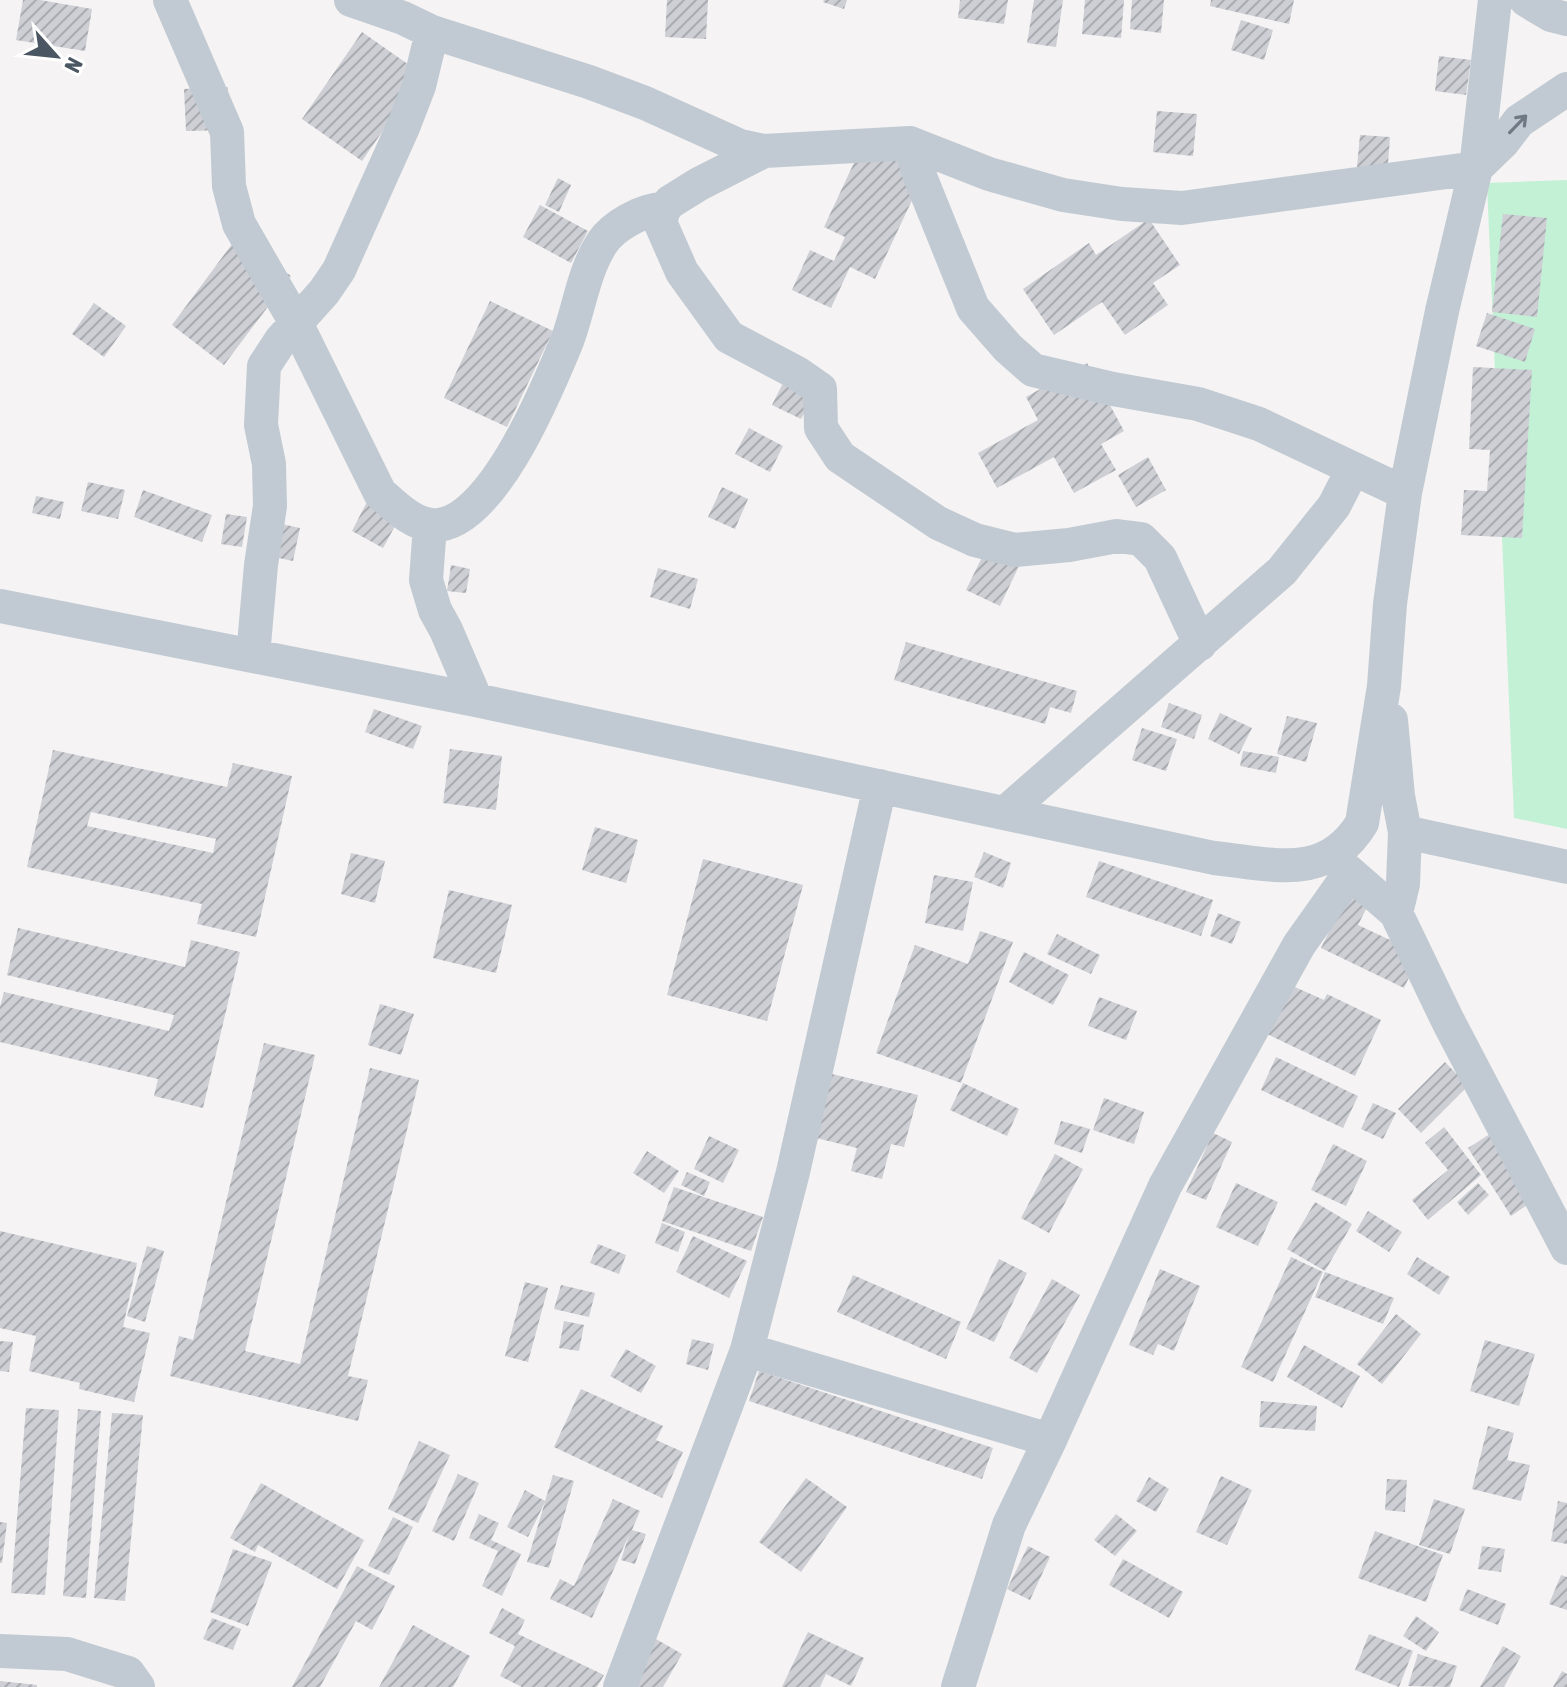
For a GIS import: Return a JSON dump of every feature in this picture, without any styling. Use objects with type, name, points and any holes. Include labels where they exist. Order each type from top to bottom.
[{"type":"street","points":[[170,0],[227,132],[229,186],[239,224],[296,323],[380,493],[402,513],[430,525],[456,521],[478,504],[507,464],[533,417],[567,340],[589,272],[603,241],[631,218],[649,209],[664,209]]},
{"type":"street","points":[[351,0],[391,13],[432,32],[645,103],[740,146],[764,151],[910,143],[989,174],[1063,195],[1122,204],[1182,208],[1476,168],[1519,121],[1567,89]]},
{"type":"street","points":[[958,1687],[1009,1525],[1165,1186],[1299,945],[1362,823],[1384,686],[1390,604],[1405,493],[1442,311],[1476,168],[1495,0]]},
{"type":"street","points":[[1526,0],[1551,15],[1567,19]]},
{"type":"street","points":[[253,656],[270,506],[269,464],[261,425],[264,366],[339,270],[404,125],[419,86],[432,32]]},
{"type":"street","points":[[910,143],[919,174],[973,308],[1008,348],[1033,370],[1113,389],[1198,404],[1259,424],[1405,493]]},
{"type":"street","points":[[764,151],[670,202],[660,222],[682,272],[729,337],[797,373],[820,389],[821,428],[840,457],[938,523],[975,540],[1015,550],[1117,536],[1141,539],[1160,558],[1200,644]]},
{"type":"street","points":[[1005,813],[1282,571],[1334,506],[1353,469]]},
{"type":"street","points":[[430,525],[426,580],[435,610],[476,700]]},
{"type":"street","points":[[0,606],[476,700],[1214,858],[1340,865],[1396,913],[1448,1021],[1567,1248]]},
{"type":"street","points":[[1384,686],[1393,729],[1398,796],[1405,832],[1403,884],[1396,913]]},
{"type":"street","points":[[620,1687],[747,1350],[793,1172],[880,786]]},
{"type":"street","points":[[1405,832],[1567,867]]},
{"type":"street","points":[[747,1350],[1050,1440]]},
{"type":"street","points":[[0,1651],[67,1654],[128,1673],[138,1687]]},
{"type":"green space","points":[[1567,180],[1567,829],[1514,818],[1487,183]]},
{"type":"building","points":[[23,0],[92,9],[85,51],[16,40]]},
{"type":"building","points":[[667,0],[708,0],[706,39],[665,37]]},
{"type":"building","points":[[824,0],[847,0],[844,9]]},
{"type":"building","points":[[960,0],[1008,0],[1004,24],[958,18]]},
{"type":"building","points":[[1034,0],[1063,0],[1056,47],[1027,43]]},
{"type":"building","points":[[1085,0],[1124,0],[1121,38],[1082,34]]},
{"type":"building","points":[[1132,0],[1164,0],[1161,33],[1130,29]]},
{"type":"building","points":[[1211,0],[1294,0],[1289,24],[1210,6]]},
{"type":"building","points":[[1241,20],[1273,30],[1264,60],[1231,50]]},
{"type":"building","points":[[362,32],[422,74],[362,161],[302,119]]},
{"type":"building","points":[[1439,56],[1471,60],[1466,95],[1435,91]]},
{"type":"building","points":[[228,87],[229,130],[186,131],[184,89]]},
{"type":"building","points":[[1157,111],[1197,114],[1193,156],[1153,152]]},
{"type":"building","points":[[867,135],[929,164],[875,279],[850,267],[831,308],[792,290],[810,250],[834,261],[845,237],[824,227]]},
{"type":"building","points":[[1360,135],[1390,137],[1386,191],[1355,188]]},
{"type":"building","points":[[558,178],[571,185],[559,212],[545,205]]},
{"type":"building","points":[[540,205],[588,231],[571,263],[523,237]]},
{"type":"building","points":[[1503,214],[1547,218],[1537,317],[1492,312]]},
{"type":"building","points":[[1149,219],[1180,265],[1153,283],[1168,305],[1125,335],[1102,302],[1054,335],[1023,289],[1089,243],[1096,255]]},
{"type":"building","points":[[238,236],[291,276],[224,365],[172,325]]},
{"type":"building","points":[[490,301],[553,331],[507,427],[444,398]]},
{"type":"building","points":[[94,303],[126,326],[104,357],[72,334]]},
{"type":"building","points":[[1487,313],[1535,329],[1525,362],[1476,346]]},
{"type":"building","points":[[1087,363],[1124,431],[1101,444],[1116,470],[1074,493],[1054,457],[997,488],[978,453],[1038,420],[1026,397]]},
{"type":"building","points":[[1473,367],[1532,370],[1522,538],[1461,535],[1464,490],[1487,491],[1490,450],[1469,449]]},
{"type":"building","points":[[788,373],[817,387],[801,419],[772,405]]},
{"type":"building","points":[[749,428],[783,446],[770,472],[735,454]]},
{"type":"building","points":[[1148,457],[1166,490],[1136,507],[1118,475]]},
{"type":"building","points":[[88,482],[125,490],[118,519],[81,511]]},
{"type":"building","points":[[722,487],[748,499],[735,529],[708,517]]},
{"type":"building","points":[[143,490],[212,515],[202,542],[134,517]]},
{"type":"building","points":[[36,496],[64,502],[60,519],[32,513]]},
{"type":"building","points":[[369,498],[401,515],[383,548],[352,531]]},
{"type":"building","points":[[226,514],[247,517],[242,547],[221,544]]},
{"type":"building","points":[[258,519],[300,528],[293,561],[251,552]]},
{"type":"building","points":[[985,551],[1019,566],[1000,606],[966,590]]},
{"type":"building","points":[[451,565],[470,569],[466,593],[447,591]]},
{"type":"building","points":[[658,568],[698,579],[690,609],[650,597]]},
{"type":"building","points":[[906,642],[1077,691],[1071,713],[1050,707],[1045,724],[894,680]]},
{"type":"building","points":[[1169,703],[1202,715],[1194,739],[1161,727]]},
{"type":"building","points":[[374,709],[422,726],[413,749],[365,732]]},
{"type":"building","points":[[1220,713],[1252,728],[1239,754],[1208,739]]},
{"type":"building","points":[[1287,716],[1317,723],[1306,762],[1277,754]]},
{"type":"building","points":[[1142,728],[1177,739],[1166,771],[1132,760]]},
{"type":"building","points":[[450,749],[502,756],[496,810],[443,803]]},
{"type":"building","points":[[53,750],[227,787],[233,763],[292,776],[256,937],[197,924],[202,904],[27,867]],"holes":[[[91,812],[216,839],[213,853],[87,826]]]},
{"type":"building","points":[[1243,751],[1279,757],[1276,773],[1240,766]]},
{"type":"building","points":[[595,827],[638,840],[626,883],[582,870]]},
{"type":"building","points":[[984,852],[1011,863],[1003,888],[974,877]]},
{"type":"building","points":[[351,853],[385,861],[375,903],[341,894]]},
{"type":"building","points":[[703,859],[803,885],[767,1021],[667,995]]},
{"type":"building","points":[[1099,861],[1213,900],[1201,936],[1086,897]]},
{"type":"building","points":[[934,875],[973,882],[963,931],[925,923]]},
{"type":"building","points":[[1354,881],[1375,891],[1358,925],[1420,954],[1404,988],[1321,948]]},
{"type":"building","points":[[449,890],[512,905],[496,973],[433,958]]},
{"type":"building","points":[[1218,913],[1241,922],[1232,944],[1210,936]]},
{"type":"building","points":[[18,928],[185,967],[191,940],[240,952],[203,1108],[154,1096],[158,1079],[0,1042],[0,1007],[4,992],[169,1031],[174,1015],[7,975]]},
{"type":"building","points":[[980,931],[1013,942],[961,1083],[876,1053],[915,945],[968,964]]},
{"type":"building","points":[[1057,934],[1100,955],[1091,974],[1047,954]]},
{"type":"building","points":[[1024,952],[1069,975],[1053,1005],[1009,982]]},
{"type":"building","points":[[1288,984],[1324,1000],[1327,994],[1381,1020],[1355,1076],[1265,1033]]},
{"type":"building","points":[[1099,997],[1137,1011],[1126,1040],[1088,1026]]},
{"type":"building","points":[[380,1004],[414,1014],[401,1055],[368,1045]]},
{"type":"building","points":[[264,1043],[315,1055],[245,1351],[300,1364],[370,1068],[419,1080],[348,1376],[368,1380],[358,1421],[170,1376],[179,1336],[193,1340]]},
{"type":"building","points":[[1276,1057],[1358,1096],[1343,1128],[1261,1090]]},
{"type":"building","points":[[1445,1062],[1468,1086],[1421,1133],[1398,1109]]},
{"type":"building","points":[[832,1074],[918,1095],[904,1147],[891,1144],[882,1179],[851,1171],[857,1148],[816,1138]]},
{"type":"building","points":[[963,1083],[1019,1109],[1007,1136],[950,1110]]},
{"type":"building","points":[[1104,1098],[1144,1112],[1134,1144],[1093,1130]]},
{"type":"building","points":[[1373,1103],[1396,1113],[1383,1139],[1361,1129]]},
{"type":"building","points":[[1061,1121],[1090,1129],[1082,1153],[1054,1144]]},
{"type":"building","points":[[1444,1127],[1481,1175],[1428,1220],[1412,1200],[1448,1170],[1425,1143]]},
{"type":"building","points":[[1213,1133],[1232,1142],[1206,1200],[1186,1192]]},
{"type":"building","points":[[1490,1134],[1533,1201],[1511,1216],[1468,1148]]},
{"type":"building","points":[[709,1136],[739,1150],[723,1183],[694,1169]]},
{"type":"building","points":[[1333,1144],[1367,1161],[1346,1206],[1311,1190]]},
{"type":"building","points":[[647,1151],[679,1171],[664,1193],[633,1173]]},
{"type":"building","points":[[1055,1154],[1083,1169],[1049,1233],[1021,1218]]},
{"type":"building","points":[[687,1172],[710,1182],[704,1196],[681,1185]]},
{"type":"building","points":[[1236,1183],[1278,1202],[1258,1246],[1216,1227]]},
{"type":"building","points":[[1478,1183],[1489,1195],[1468,1215],[1457,1202]]},
{"type":"building","points":[[674,1187],[763,1217],[751,1251],[662,1221]]},
{"type":"building","points":[[1315,1202],[1352,1224],[1325,1271],[1287,1249]]},
{"type":"building","points":[[1368,1211],[1402,1232],[1389,1252],[1356,1231]]},
{"type":"building","points":[[662,1223],[685,1232],[678,1252],[655,1243]]},
{"type":"building","points":[[0,1231],[137,1263],[123,1327],[150,1333],[134,1402],[79,1389],[80,1383],[29,1371],[36,1336],[0,1328]]},
{"type":"building","points":[[693,1236],[747,1261],[729,1298],[676,1272]]},
{"type":"building","points":[[598,1244],[626,1255],[619,1274],[590,1263]]},
{"type":"building","points":[[147,1246],[164,1251],[145,1322],[127,1316]]},
{"type":"building","points":[[1291,1257],[1323,1272],[1273,1382],[1241,1367]]},
{"type":"building","points":[[1417,1257],[1450,1277],[1439,1295],[1407,1274]]},
{"type":"building","points":[[999,1259],[1027,1273],[994,1342],[966,1329]]},
{"type":"building","points":[[1160,1269],[1200,1286],[1174,1351],[1158,1344],[1153,1355],[1129,1345]]},
{"type":"building","points":[[1325,1272],[1394,1298],[1383,1324],[1315,1297]]},
{"type":"building","points":[[853,1275],[961,1322],[946,1359],[837,1312]]},
{"type":"building","points":[[1052,1279],[1080,1295],[1037,1373],[1009,1358]]},
{"type":"building","points":[[525,1282],[548,1288],[528,1362],[505,1356]]},
{"type":"building","points":[[561,1285],[595,1293],[589,1317],[554,1309]]},
{"type":"building","points":[[1396,1314],[1421,1334],[1382,1384],[1357,1364]]},
{"type":"building","points":[[564,1321],[584,1325],[579,1351],[559,1348]]},
{"type":"building","points":[[692,1339],[714,1344],[708,1370],[686,1364]]},
{"type":"building","points":[[1485,1340],[1535,1354],[1519,1406],[1470,1391]]},
{"type":"building","points":[[0,1341],[13,1342],[9,1372],[0,1371]]},
{"type":"building","points":[[1304,1345],[1360,1376],[1342,1408],[1287,1377]]},
{"type":"building","points":[[626,1349],[656,1366],[641,1393],[610,1376]]},
{"type":"building","points":[[759,1371],[993,1448],[982,1479],[749,1401]]},
{"type":"building","points":[[581,1389],[663,1426],[656,1440],[683,1452],[662,1498],[554,1447]]},
{"type":"building","points":[[1261,1401],[1317,1406],[1315,1431],[1259,1427]]},
{"type":"building","points":[[26,1408],[59,1410],[45,1595],[11,1593]]},
{"type":"building","points":[[78,1409],[101,1411],[86,1598],[63,1596]]},
{"type":"building","points":[[112,1413],[143,1415],[125,1601],[94,1598]]},
{"type":"building","points":[[1488,1426],[1514,1433],[1507,1460],[1530,1465],[1521,1501],[1472,1489]]},
{"type":"building","points":[[419,1441],[450,1455],[418,1523],[388,1509]]},
{"type":"building","points":[[458,1474],[479,1483],[454,1541],[432,1531]]},
{"type":"building","points":[[553,1475],[574,1481],[549,1568],[527,1562],[545,1502],[528,1537],[507,1527],[525,1490],[545,1501]]},
{"type":"building","points":[[1221,1476],[1252,1490],[1227,1545],[1196,1532]]},
{"type":"building","points":[[1149,1477],[1169,1489],[1156,1512],[1136,1501]]},
{"type":"building","points":[[806,1478],[847,1507],[801,1572],[759,1542]]},
{"type":"building","points":[[1387,1479],[1407,1480],[1405,1512],[1385,1510]]},
{"type":"building","points":[[261,1483],[364,1540],[337,1589],[258,1545],[255,1552],[230,1538]]},
{"type":"building","points":[[613,1499],[640,1511],[632,1530],[646,1534],[635,1564],[621,1560],[629,1535],[592,1618],[550,1599],[560,1579],[574,1586]]},
{"type":"building","points":[[1434,1499],[1465,1509],[1450,1554],[1419,1545]]},
{"type":"building","points":[[1558,1501],[1567,1503],[1567,1544],[1551,1541]]},
{"type":"building","points":[[479,1514],[499,1523],[491,1540],[521,1554],[502,1596],[482,1586],[498,1551],[469,1538]]},
{"type":"building","points":[[1116,1514],[1137,1531],[1115,1556],[1094,1540]]},
{"type":"building","points":[[393,1517],[413,1527],[389,1575],[368,1566]]},
{"type":"building","points":[[0,1522],[7,1523],[2,1563],[0,1563]]},
{"type":"building","points":[[1375,1531],[1443,1555],[1426,1602],[1358,1578]]},
{"type":"building","points":[[1028,1546],[1050,1557],[1030,1600],[1007,1589]]},
{"type":"building","points":[[1482,1546],[1505,1549],[1501,1572],[1478,1569]]},
{"type":"building","points":[[233,1549],[272,1562],[248,1626],[210,1612]]},
{"type":"building","points":[[1123,1559],[1183,1592],[1169,1618],[1109,1585]]},
{"type":"building","points":[[357,1566],[395,1586],[372,1630],[356,1621],[320,1687],[292,1687]]},
{"type":"building","points":[[1561,1575],[1567,1577],[1567,1610],[1549,1604]]},
{"type":"building","points":[[1467,1589],[1506,1604],[1498,1625],[1459,1610]]},
{"type":"building","points":[[502,1608],[525,1620],[518,1634],[604,1675],[597,1687],[522,1687],[500,1676],[515,1646],[489,1633]]},
{"type":"building","points":[[1416,1616],[1439,1632],[1426,1651],[1403,1636]]},
{"type":"building","points":[[212,1618],[241,1629],[233,1650],[203,1639]]},
{"type":"building","points":[[413,1625],[470,1656],[453,1687],[379,1687]]},
{"type":"building","points":[[808,1632],[864,1658],[851,1686],[826,1674],[820,1687],[782,1687]]},
{"type":"building","points":[[1369,1634],[1413,1651],[1399,1687],[1355,1670]]},
{"type":"building","points":[[649,1635],[682,1654],[663,1687],[620,1687]]},
{"type":"building","points":[[1503,1646],[1521,1656],[1504,1687],[1480,1687]]},
{"type":"building","points":[[1418,1654],[1457,1666],[1450,1687],[1408,1686]]},
{"type":"building","points":[[1562,1671],[1567,1674],[1567,1687],[1553,1687]]},
{"type":"building","points":[[0,1681],[37,1685],[37,1687],[0,1687]]}]
